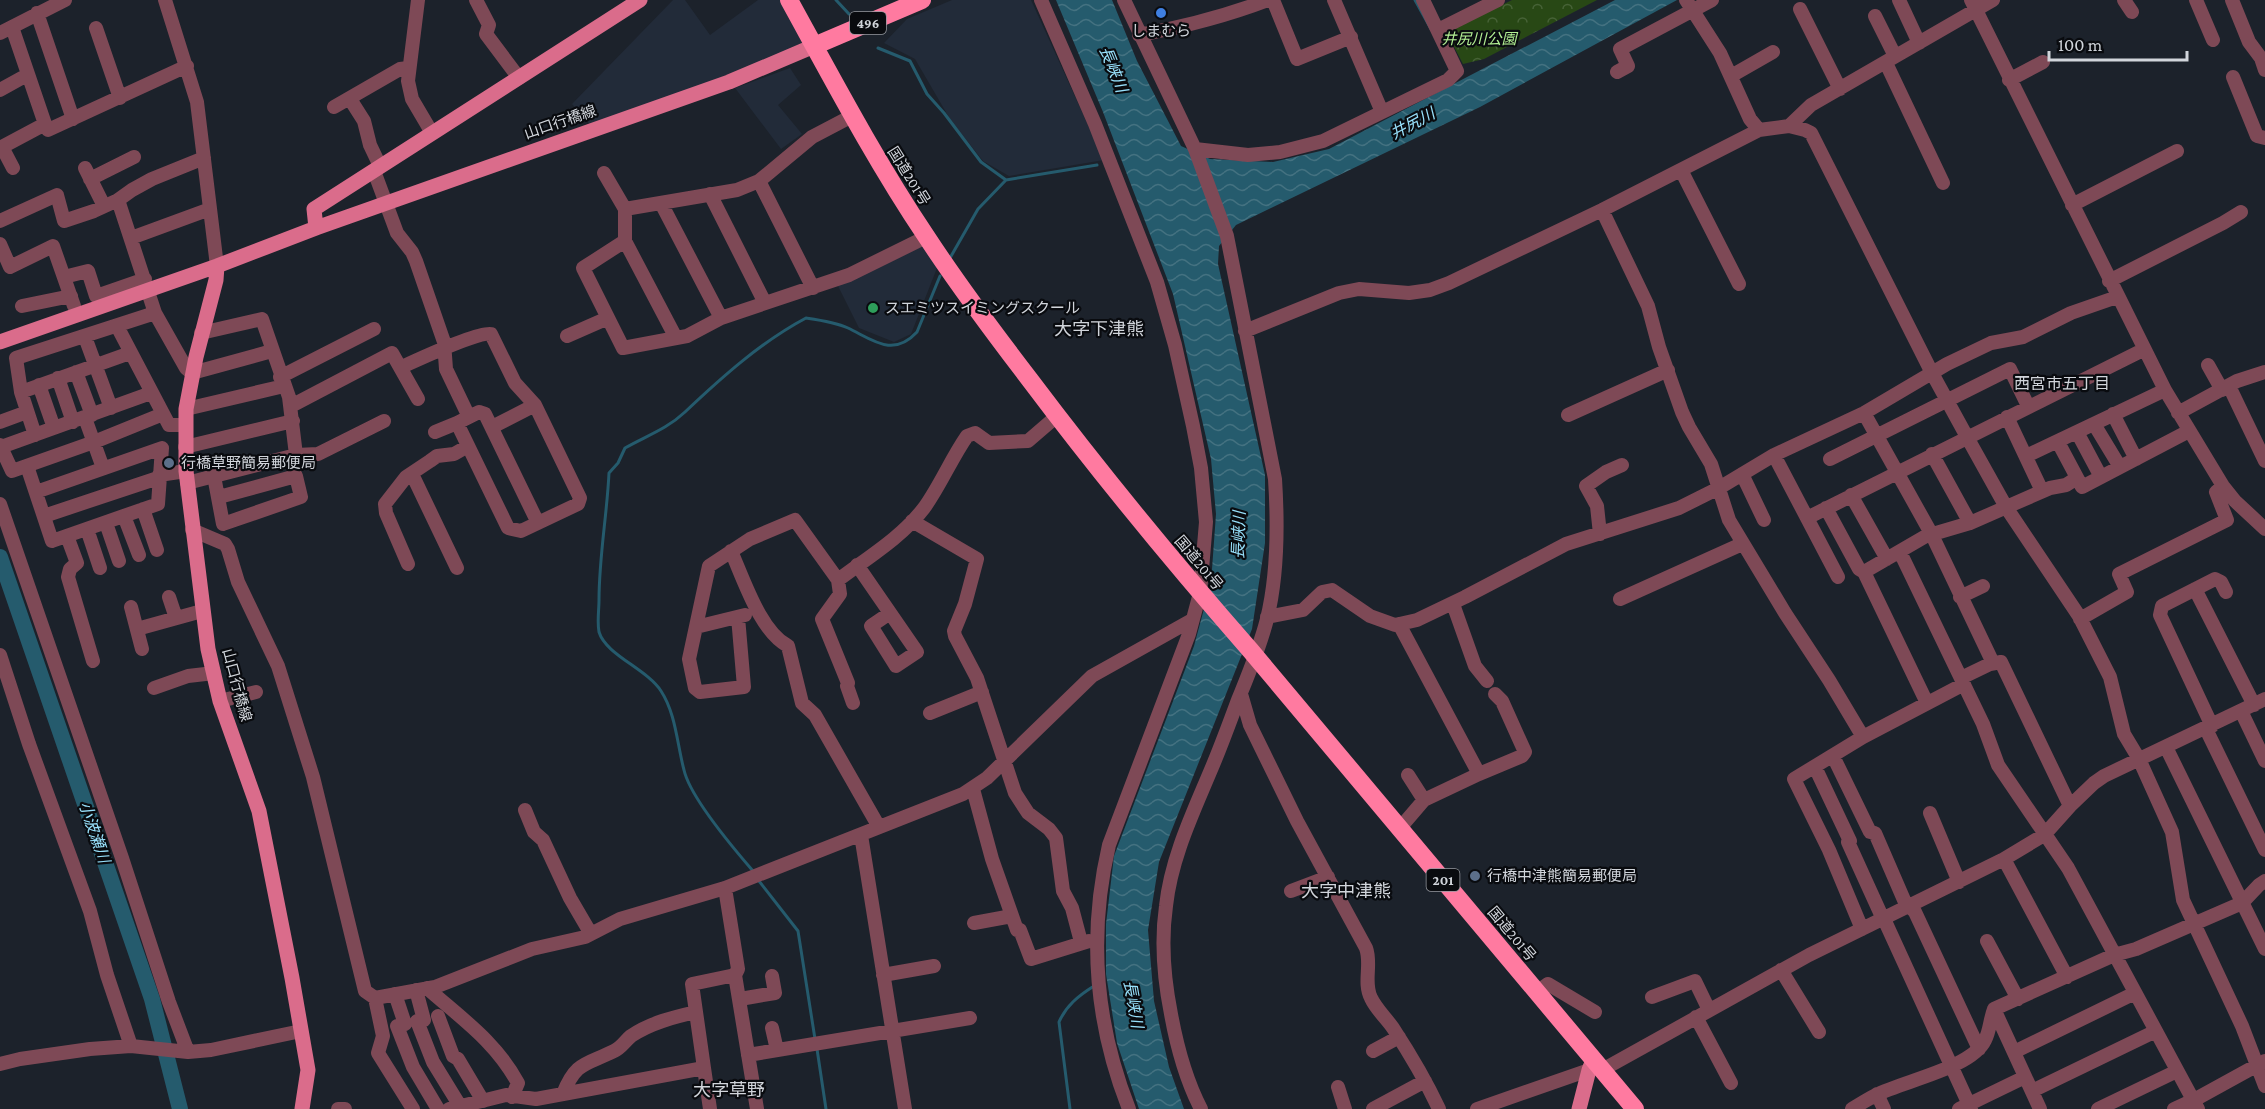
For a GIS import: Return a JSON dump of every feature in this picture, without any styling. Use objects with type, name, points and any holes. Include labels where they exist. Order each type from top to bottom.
[{"type":"highway","name":"国道201号","points":[[789,0],[852,116],[926,237],[1057,416],[1202,595],[1537,992],[1595,1067],[1635,1109]]},
{"type":"highway","name":"496","points":[[814,46],[922,0]]},
{"type":"main road","points":[[316,228],[314,209],[640,0]]},
{"type":"main road","name":"山口行橋線","points":[[0,342],[146,284],[217,266],[316,228],[729,82],[814,46]]},
{"type":"main road","name":"山口行橋線","points":[[217,266],[216,280],[192,373],[186,417],[185,447],[192,530],[202,611],[213,673],[220,701],[259,811],[276,890],[308,1070],[302,1109]]},
{"type":"main road","points":[[1579,1109],[1595,1067]]},
{"type":"street","points":[[14,168],[1,147],[45,124],[27,75],[6,30],[65,0]]},
{"type":"street","points":[[165,0],[198,102],[217,266]]},
{"type":"street","points":[[418,0],[408,81],[410,94],[432,133]]},
{"type":"street","points":[[1041,0],[1095,124],[1154,271],[1175,345],[1193,426],[1206,522],[1202,595],[1109,845],[1101,879],[1097,940],[1099,996],[1107,1042],[1129,1109]]},
{"type":"street","points":[[1124,0],[1194,149],[1227,236],[1275,479],[1277,517],[1275,559],[1267,617],[1241,694],[1190,819],[1177,857],[1166,905],[1164,951],[1166,992],[1183,1062],[1192,1091],[1202,1109]]},
{"type":"street","points":[[1139,35],[1183,27],[1268,0]]},
{"type":"street","points":[[1273,0],[1297,59],[1351,38]]},
{"type":"street","points":[[1334,0],[1382,112]]},
{"type":"street","points":[[1194,149],[1248,155],[1280,152],[1323,141],[1448,80],[1457,71],[1423,0]]},
{"type":"street","points":[[1438,30],[1498,0]]},
{"type":"street","points":[[1617,72],[1628,66],[1620,49],[1689,4],[1712,0]]},
{"type":"street","points":[[1899,0],[1919,42]]},
{"type":"street","points":[[1789,126],[1811,105],[1919,42],[1973,5],[1993,0]]},
{"type":"street","points":[[2196,0],[2213,40]]},
{"type":"street","points":[[2232,0],[2249,42],[2265,70]]},
{"type":"street","points":[[483,3],[489,25],[486,34],[519,78]]},
{"type":"street","points":[[1689,4],[1720,53],[1750,119],[1759,130]]},
{"type":"street","points":[[1973,5],[2164,390],[2223,486],[2235,501],[2264,525]]},
{"type":"street","points":[[1800,9],[1840,89]]},
{"type":"street","points":[[37,13],[73,119]]},
{"type":"street","points":[[1875,16],[1890,59],[1943,183]]},
{"type":"street","points":[[96,28],[120,98]]},
{"type":"street","points":[[1731,76],[1773,52]]},
{"type":"street","points":[[2009,80],[2043,62]]},
{"type":"street","points":[[48,130],[187,66]]},
{"type":"street","points":[[334,107],[400,69],[408,68]]},
{"type":"street","points":[[0,90],[27,75]]},
{"type":"street","points":[[2233,77],[2257,136],[2265,138]]},
{"type":"street","points":[[350,99],[364,121],[386,203],[397,233],[414,256],[445,349],[446,369],[463,420],[468,446],[508,528],[521,531],[578,504],[580,498],[535,405],[515,383],[489,332],[445,349],[432,352],[406,365]]},
{"type":"street","points":[[625,209],[737,190],[759,181],[812,137],[852,116]]},
{"type":"street","points":[[1245,331],[1349,291],[1359,289],[1409,293],[1430,290],[1602,210],[1759,130],[1789,126],[1811,134],[1817,141],[1946,400],[2006,507],[2080,619],[2110,677],[2124,734],[2139,759],[2172,832],[2183,900],[2261,1063],[2265,1086]]},
{"type":"street","points":[[2072,205],[2177,151]]},
{"type":"street","points":[[134,157],[118,200],[155,313],[186,368],[192,373],[272,351]]},
{"type":"street","points":[[104,206],[88,174],[126,177],[164,174],[204,158]]},
{"type":"street","points":[[1682,170],[1739,284]]},
{"type":"street","points":[[604,173],[625,209],[626,241],[676,338]]},
{"type":"street","points":[[759,181],[813,288]]},
{"type":"street","points":[[0,221],[57,195],[64,220],[118,200]]},
{"type":"street","points":[[710,195],[765,303]]},
{"type":"street","points":[[661,203],[721,318]]},
{"type":"street","points":[[131,238],[210,209]]},
{"type":"street","points":[[1602,210],[1648,306],[1659,347],[1689,427],[1711,465],[1729,520],[1863,738]]},
{"type":"street","points":[[2109,281],[2241,212]]},
{"type":"street","points":[[626,241],[583,268],[623,348],[687,336],[721,318],[813,288],[875,263],[926,237]]},
{"type":"street","points":[[0,244],[5,269],[53,246],[72,301],[22,306]]},
{"type":"street","points":[[64,277],[88,271],[96,296],[146,284]]},
{"type":"street","points":[[1267,617],[1303,610],[1322,592],[1332,590],[1361,612],[1395,625],[1417,620],[1453,604],[1566,544],[1679,508],[1719,488],[1774,455],[1864,413],[1932,373],[1991,343],[2023,337],[2071,313],[2117,297]]},
{"type":"street","points":[[35,435],[21,392],[16,358],[155,313]]},
{"type":"street","points":[[567,336],[608,318]]},
{"type":"street","points":[[201,333],[261,319],[291,406],[296,455]]},
{"type":"street","points":[[117,326],[169,425],[282,381],[374,329]]},
{"type":"street","points":[[85,337],[111,408]]},
{"type":"street","points":[[1807,518],[2143,350]]},
{"type":"street","points":[[21,392],[130,353]]},
{"type":"street","points":[[291,406],[392,353],[418,399]]},
{"type":"street","points":[[2207,366],[2225,388],[2265,461]]},
{"type":"street","points":[[1830,459],[2010,369],[2028,406]]},
{"type":"street","points":[[1568,415],[1668,370]]},
{"type":"street","points":[[76,372],[84,418]]},
{"type":"street","points":[[2178,413],[2225,388],[2265,372]]},
{"type":"street","points":[[58,378],[84,418],[103,468]]},
{"type":"street","points":[[39,385],[54,428]]},
{"type":"street","points":[[2026,456],[2164,390]]},
{"type":"street","points":[[151,393],[1,446],[12,471],[94,442],[163,414]]},
{"type":"street","points":[[492,427],[535,405]]},
{"type":"street","points":[[0,422],[27,412]]},
{"type":"street","points":[[435,432],[479,412],[485,414],[538,523]]},
{"type":"street","points":[[1864,413],[1932,536],[1960,597],[2002,659],[2070,806]]},
{"type":"street","points":[[2113,414],[2136,459]]},
{"type":"street","points":[[838,580],[912,521],[924,507],[963,442],[971,434],[975,433],[989,443],[1028,441],[1057,416]]},
{"type":"street","points":[[2007,417],[2042,491]]},
{"type":"street","points":[[185,447],[293,421]]},
{"type":"street","points":[[44,516],[159,476],[214,477],[296,455],[318,454],[384,421]]},
{"type":"street","points":[[2094,424],[2120,467]]},
{"type":"street","points":[[2058,442],[2082,487],[2189,431]]},
{"type":"street","points":[[2077,432],[2101,477]]},
{"type":"street","points":[[408,564],[386,513],[385,504],[406,477],[437,456],[454,454],[468,446]]},
{"type":"street","points":[[27,466],[52,541],[158,504],[162,448],[36,492]]},
{"type":"street","points":[[1932,454],[1970,523]]},
{"type":"street","points":[[1774,455],[1838,577]]},
{"type":"street","points":[[1600,534],[1597,506],[1586,486],[1606,472],[1622,465]]},
{"type":"street","points":[[412,474],[457,568]]},
{"type":"street","points":[[1742,474],[1764,520]]},
{"type":"street","points":[[214,477],[224,524],[301,497],[296,476],[219,497]]},
{"type":"street","points":[[1864,572],[1926,537],[1970,523],[2042,491],[2066,485],[2077,478]]},
{"type":"street","points":[[2080,619],[2127,592],[2119,574],[2227,520],[2216,492],[2223,486]]},
{"type":"street","points":[[1851,495],[1887,559]]},
{"type":"street","points":[[0,504],[188,1052]]},
{"type":"street","points":[[1826,508],[1859,569],[1864,572],[1927,703]]},
{"type":"street","points":[[143,509],[157,550]]},
{"type":"street","points":[[124,516],[139,555]]},
{"type":"street","points":[[738,617],[744,687],[700,692],[695,688],[689,659],[709,566],[750,539],[795,520],[838,580],[840,594],[822,619],[848,683],[853,703]]},
{"type":"street","points":[[912,521],[977,559],[965,604],[954,631],[955,636],[977,678],[1006,761],[1012,786],[1020,803],[1056,838],[1063,891],[1072,908],[1081,942]]},
{"type":"street","points":[[106,523],[119,561]]},
{"type":"street","points":[[87,529],[100,568]]},
{"type":"street","points":[[192,530],[225,544],[238,582],[278,666],[313,777],[365,991],[375,998],[382,1029],[378,1053],[413,1109]]},
{"type":"street","points":[[67,536],[77,563],[70,569],[68,577],[93,661]]},
{"type":"street","points":[[1620,599],[1742,544]]},
{"type":"street","points":[[731,551],[772,635],[788,646],[802,704],[815,715],[879,827]]},
{"type":"street","points":[[1900,552],[1983,724],[1998,765],[2068,868],[2193,1104]]},
{"type":"street","points":[[857,565],[890,613]]},
{"type":"street","points":[[2226,592],[2221,582],[2215,579],[2162,606],[2160,615],[2264,848]]},
{"type":"street","points":[[1960,597],[1983,586]]},
{"type":"street","points":[[1477,1109],[1595,1067],[1696,1017],[1862,929],[2004,859],[2044,835],[2094,783],[2259,702],[2196,589]]},
{"type":"street","points":[[169,597],[176,618]]},
{"type":"street","points":[[1453,604],[1475,666],[1487,681]]},
{"type":"street","points":[[131,607],[142,649]]},
{"type":"street","points":[[696,627],[758,610]]},
{"type":"street","points":[[137,629],[202,611]]},
{"type":"street","points":[[375,998],[421,989],[473,973],[532,949],[585,938],[620,919],[725,888],[972,789],[1006,761],[1092,676],[1192,620]]},
{"type":"street","points":[[1399,624],[1479,774]]},
{"type":"street","points":[[0,655],[29,744],[90,910],[107,975],[131,1046]]},
{"type":"street","points":[[1862,929],[1829,850],[1794,779],[2002,659]]},
{"type":"street","points":[[154,688],[188,676],[213,673]]},
{"type":"street","points":[[220,701],[256,692]]},
{"type":"street","points":[[945,724],[934,712],[982,692]]},
{"type":"street","points":[[1241,694],[1250,725],[1297,821],[1369,954],[1370,998],[1399,1037],[1439,1109]]},
{"type":"street","points":[[1400,828],[1424,800],[1522,756],[1525,752],[1502,701],[1495,694]]},
{"type":"street","points":[[2241,711],[2265,761]]},
{"type":"street","points":[[2166,747],[2242,903],[2261,932],[2265,949]]},
{"type":"street","points":[[1833,756],[1870,832]]},
{"type":"street","points":[[1815,767],[1952,1065],[1966,1107],[2025,1077]]},
{"type":"street","points":[[1408,775],[1424,800]]},
{"type":"street","points":[[972,789],[992,859],[1012,916],[1031,958],[1081,942],[1097,940]]},
{"type":"street","points":[[525,810],[534,832],[543,840],[566,891],[591,934]]},
{"type":"street","points":[[1930,813],[1959,882]]},
{"type":"street","points":[[1829,850],[1870,832],[1875,833],[1904,900],[1910,906],[1979,1049]]},
{"type":"street","points":[[861,835],[905,1109]]},
{"type":"street","points":[[2004,859],[2067,976]]},
{"type":"street","points":[[1290,891],[1328,877]]},
{"type":"street","points":[[1852,1109],[1877,1094],[1952,1065],[1979,1049],[1986,1039],[1989,1020],[1994,1009],[2114,955],[2136,949],[2242,903],[2259,885],[2265,882]]},
{"type":"street","points":[[725,888],[738,969],[735,975],[757,1109]]},
{"type":"street","points":[[974,922],[1012,916]]},
{"type":"street","points":[[1987,941],[2018,999]]},
{"type":"street","points":[[884,975],[934,966]]},
{"type":"street","points":[[1778,972],[1796,1008]]},
{"type":"street","points":[[1778,972],[1819,1032]]},
{"type":"street","points":[[710,1109],[692,984],[735,975]]},
{"type":"street","points":[[740,999],[775,993],[772,976]]},
{"type":"street","points":[[1652,997],[1695,981],[1709,1010]]},
{"type":"street","points":[[1537,992],[1548,984],[1595,1011]]},
{"type":"street","points":[[421,989],[486,1038],[507,1063],[518,1083],[511,1100]]},
{"type":"street","points":[[421,989],[411,1023],[413,1067],[438,1109]]},
{"type":"street","points":[[2014,1052],[2135,993]]},
{"type":"street","points":[[396,994],[455,1108],[483,1101],[536,1099],[704,1068]]},
{"type":"street","points":[[1994,1009],[2040,1109]]},
{"type":"street","points":[[563,1094],[570,1076],[582,1065],[615,1051],[629,1038],[655,1025],[696,1012]]},
{"type":"street","points":[[382,1029],[455,1013]]},
{"type":"street","points":[[438,1016],[453,1056],[458,1059],[483,1101]]},
{"type":"street","points":[[1696,1017],[1731,1083]]},
{"type":"street","points":[[748,1055],[893,1032],[946,1028],[970,1018]]},
{"type":"street","points":[[772,1028],[777,1050]]},
{"type":"street","points":[[0,1064],[90,1049],[131,1046],[188,1052],[211,1050],[301,1031]]},
{"type":"street","points":[[2031,1091],[2156,1031]]},
{"type":"street","points":[[1373,1051],[1399,1037]]},
{"type":"street","points":[[2174,1109],[2193,1104],[2261,1063]]},
{"type":"street","points":[[2098,1109],[2177,1071]]},
{"type":"street","points":[[1373,1109],[1425,1081]]},
{"type":"street","points":[[1338,1087],[1345,1109]]},
{"type":"street","points":[[1877,1094],[1884,1109]]},
{"type":"street","points":[[338,1109],[345,1109]]},
{"type":"shaded area","points":[[673,0],[685,0],[710,35],[758,0],[789,0],[814,46],[594,129],[572,104]]},
{"type":"shaded area","points":[[952,0],[1031,0],[1104,160],[1009,176],[983,161],[950,119],[915,59],[884,43],[907,19]]},
{"type":"shaded area","points":[[790,68],[801,85],[778,105],[802,134],[781,149],[735,88]]},
{"type":"shaded area","points":[[923,243],[937,268],[911,334],[894,342],[859,328],[837,284]]},
{"type":"green space","name":"井尻川公園","points":[[1512,0],[1597,0],[1484,59],[1463,64],[1448,35],[1450,31]]},
{"type":"water","points":[[1056,0],[1112,0],[1137,61],[1181,146],[1210,159],[1273,162],[1329,149],[1615,0],[1677,0],[1480,107],[1236,225],[1219,246],[1218,264],[1265,475],[1265,543],[1252,629],[1159,862],[1148,930],[1154,1001],[1169,1067],[1184,1109],[1139,1109],[1117,1043],[1106,974],[1106,924],[1114,856],[1194,646],[1211,583],[1216,514],[1211,459],[1173,294],[1103,112]]},
{"type":"waterway","points":[[836,0],[849,14]]},
{"type":"waterway","points":[[1415,0],[1431,29]]},
{"type":"waterway","points":[[878,48],[910,61],[927,94],[981,162],[1006,180]]},
{"type":"waterway","points":[[950,258],[978,209],[1006,180],[1097,165]]},
{"type":"waterway","points":[[753,871],[714,822],[688,781],[673,719],[661,691],[655,683],[610,648],[599,632],[600,568],[609,473],[618,463],[625,448],[671,423],[743,361],[789,327],[806,318],[843,326],[883,344],[900,344],[908,340],[917,332],[940,276]]},
{"type":"waterway","name":"小波瀬川","points":[[0,557],[152,999],[180,1109]]},
{"type":"waterway","points":[[759,881],[798,931],[815,1039]]},
{"type":"waterway","points":[[1070,1109],[1059,1022],[1073,1002],[1094,986]]},
{"type":"waterway","points":[[817,1049],[826,1109]]},
{"type":"place","name":"しまむら","points":[[1161,13]]},
{"type":"place","name":"スエミツスイミングスクール","points":[[873,308]]},
{"type":"place","name":"行橋草野簡易郵便局","points":[[169,463]]},
{"type":"place","name":"行橋中津熊簡易郵便局","points":[[1475,876]]},
{"type":"district","name":"大字下津熊","points":[[1099,329]]},
{"type":"district","name":"西宮市五丁目","points":[[2062,383]]},
{"type":"district","name":"大字中津熊","points":[[1346,891]]},
{"type":"district","name":"大字草野","points":[[729,1090]]},
{"type":"water label","name":"長峡川","points":[[1114,69]]},
{"type":"water label","name":"井尻川","points":[[1412,123]]},
{"type":"water label","name":"長峡川","points":[[1238,535]]},
{"type":"water label","name":"長峡川","points":[[1134,1004]]}]
